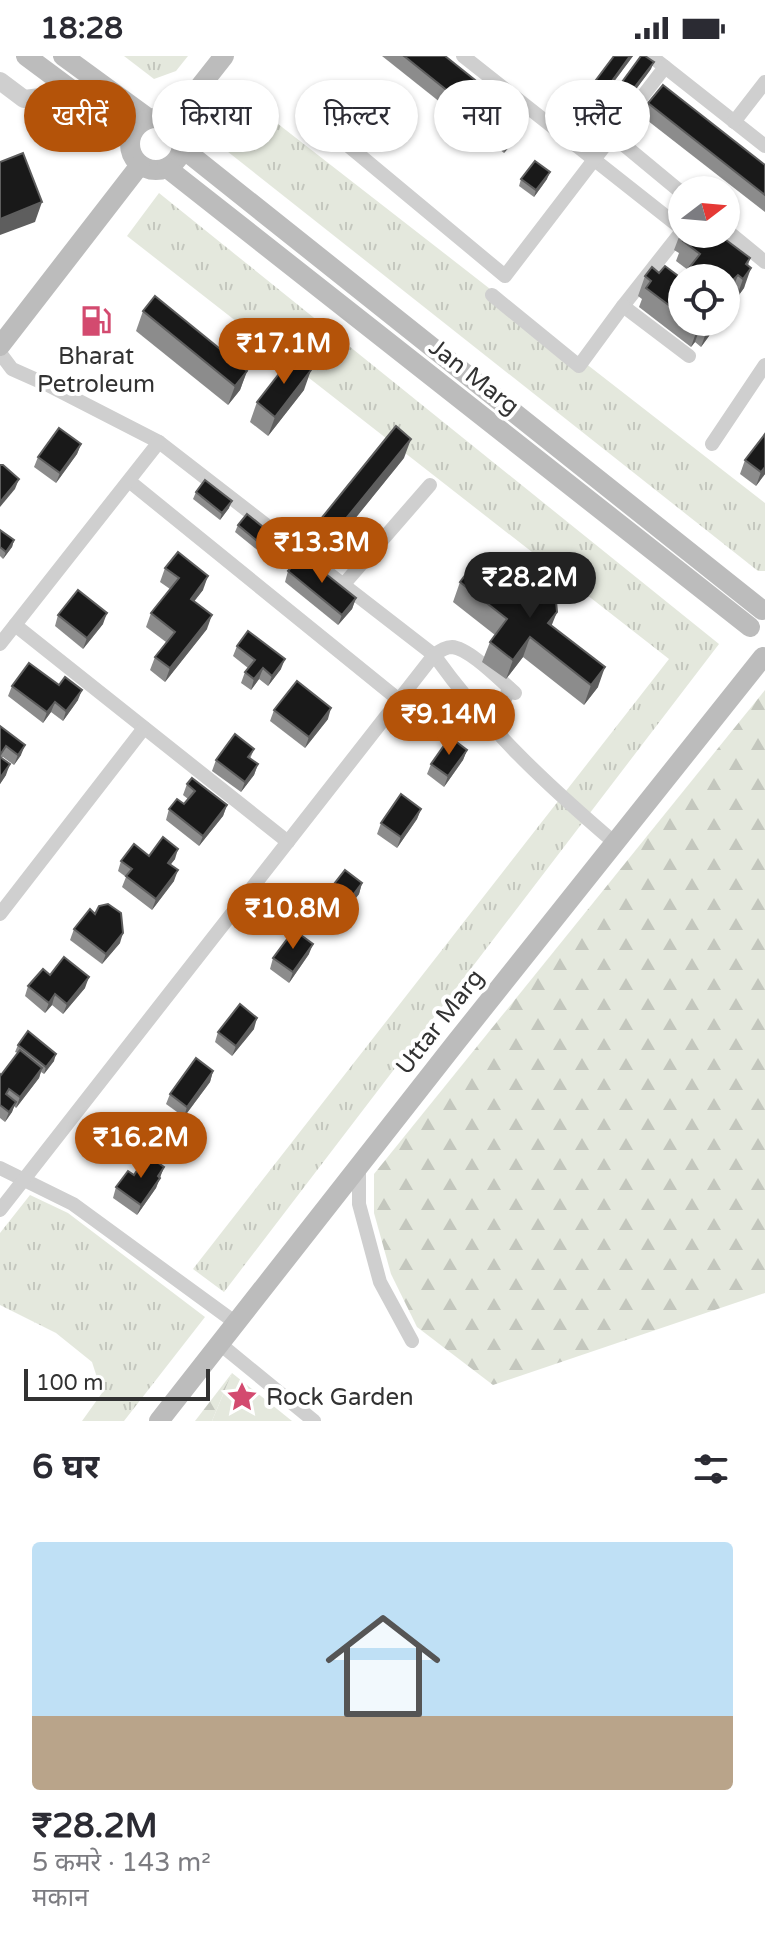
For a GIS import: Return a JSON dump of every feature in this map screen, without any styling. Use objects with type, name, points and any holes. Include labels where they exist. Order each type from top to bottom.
[{"type":"main road","points":[[26,56],[57,80]]},
{"type":"main road","points":[[63,56],[152,118]]},
{"type":"main road","points":[[205,80],[224,56]]},
{"type":"main road","points":[[136,129],[148,118]]},
{"type":"main road","points":[[132,152],[140,165],[155,170],[167,168],[178,160],[181,152]]},
{"type":"main road","name":"Jan Marg","points":[[187,152],[764,610]]},
{"type":"main road","points":[[0,346],[140,165]]},
{"type":"main road","name":"Jan Marg","points":[[167,168],[750,627]]},
{"type":"main road","points":[[764,610],[754,618],[750,627],[753,647],[764,658]]},
{"type":"main road","name":"Uttar Marg","points":[[159,1421],[764,658]]},
{"type":"street","points":[[463,56],[668,219]]},
{"type":"street","points":[[651,56],[765,146]]},
{"type":"street","points":[[650,86],[665,67]]},
{"type":"street","points":[[0,81],[24,99]]},
{"type":"street","points":[[734,122],[765,82]]},
{"type":"street","points":[[356,152],[505,276]]},
{"type":"street","points":[[599,152],[490,298],[579,366],[668,248]]},
{"type":"street","points":[[633,152],[668,181]]},
{"type":"street","points":[[740,241],[765,262]]},
{"type":"street","points":[[623,306],[689,356]]},
{"type":"street","points":[[0,353],[6,370],[48,385],[159,442],[434,655],[488,725],[544,783],[615,843]]},
{"type":"street","points":[[712,444],[765,365]]},
{"type":"street","points":[[0,644],[159,442]]},
{"type":"street","points":[[129,481],[399,700]]},
{"type":"street","points":[[344,584],[430,485]]},
{"type":"street","points":[[15,625],[288,842]]},
{"type":"street","points":[[0,1210],[434,655],[446,647],[456,647],[470,655],[512,690],[500,714],[488,725]]},
{"type":"street","points":[[0,914],[144,728]]},
{"type":"street","points":[[359,1166],[359,1204],[380,1282],[412,1341]]},
{"type":"street","points":[[0,1168],[73,1204],[236,1323]]},
{"type":"street","points":[[220,1344],[314,1421]]},
{"type":"green space","points":[[124,56],[188,56],[176,71],[154,79]]},
{"type":"green space","points":[[279,125],[295,137],[295,152],[314,152],[765,503],[765,571],[758,571],[228,152],[279,152]]},
{"type":"green space","points":[[159,193],[719,644],[224,1292],[193,1269],[669,659],[127,236]]},
{"type":"green space","points":[[765,690],[765,1293],[493,1385],[417,1327],[391,1274],[374,1213],[374,1174]]},
{"type":"green space","points":[[30,1195],[68,1213],[205,1317],[124,1421],[82,1421],[102,1393],[92,1362],[56,1333],[0,1305],[0,1233]]},
{"type":"green space","name":"Rock Garden","points":[[232,1373],[292,1421],[212,1421]]},
{"type":"green space","points":[[232,1373],[212,1421],[195,1421]]},
{"type":"building","points":[[404,56],[445,56],[475,80],[434,80]]},
{"type":"building","points":[[614,56],[630,56],[613,80],[596,80]]},
{"type":"building","points":[[641,56],[654,62],[640,80],[623,80]]},
{"type":"building","points":[[663,85],[765,165],[765,195],[650,105]]},
{"type":"building","points":[[23,153],[42,202],[0,219],[0,162]]},
{"type":"building","points":[[535,161],[550,172],[536,190],[521,179]]},
{"type":"building","points":[[692,248],[737,248],[750,258],[746,264],[751,268],[743,279],[740,277],[740,264],[692,264],[700,254]]},
{"type":"building","points":[[665,266],[668,268],[668,304],[646,288],[651,281],[645,276],[652,267],[659,273]]},
{"type":"building","points":[[155,296],[247,371],[235,386],[143,311]]},
{"type":"building","points":[[293,356],[311,370],[275,417],[257,402]]},
{"type":"building","points":[[396,426],[411,439],[335,532],[320,520]]},
{"type":"building","points":[[59,428],[81,444],[60,473],[38,457]]},
{"type":"building","points":[[765,434],[765,467],[761,472],[745,460]]},
{"type":"building","points":[[0,465],[19,479],[0,502]]},
{"type":"building","points":[[205,480],[232,501],[222,513],[196,492]]},
{"type":"building","points":[[247,514],[278,539],[268,550],[238,525]]},
{"type":"building","points":[[0,530],[14,540],[6,552],[0,547]]},
{"type":"building","points":[[178,552],[208,576],[191,599],[212,615],[170,668],[155,657],[175,632],[151,613],[179,578],[165,568]]},
{"type":"building","points":[[302,555],[356,598],[342,615],[288,571]]},
{"type":"building","points":[[473,565],[510,593],[531,569],[550,584],[557,612],[548,623],[605,667],[591,685],[530,637],[513,660],[490,642],[507,619],[460,582]]},
{"type":"building","points":[[78,590],[107,613],[87,638],[58,615]]},
{"type":"building","points":[[248,631],[285,659],[272,676],[263,668],[254,679],[245,672],[255,660],[237,646]]},
{"type":"building","points":[[29,663],[59,685],[65,677],[82,690],[66,711],[55,702],[47,712],[12,686]]},
{"type":"building","points":[[297,681],[331,708],[309,737],[274,710]]},
{"type":"building","points":[[0,726],[25,745],[18,755],[6,746],[0,755]]},
{"type":"building","points":[[235,734],[254,749],[248,757],[258,764],[245,782],[216,760]]},
{"type":"building","points":[[450,737],[467,750],[448,776],[431,764]]},
{"type":"building","points":[[0,757],[10,764],[0,778]]},
{"type":"building","points":[[192,778],[227,805],[203,836],[169,809],[177,799],[184,804],[195,791],[187,784]]},
{"type":"building","points":[[401,794],[421,809],[401,837],[381,823]]},
{"type":"building","points":[[163,837],[178,849],[168,863],[178,870],[156,899],[126,876],[132,869],[121,861],[134,844],[149,856]]},
{"type":"building","points":[[345,870],[362,883],[338,915],[320,902]]},
{"type":"building","points":[[108,904],[121,913],[123,933],[106,954],[74,929],[90,909],[95,914],[99,906]]},
{"type":"building","points":[[294,930],[313,944],[293,972],[273,958]]},
{"type":"building","points":[[64,957],[89,977],[67,1004],[55,994],[49,1003],[28,986],[43,969],[50,975]]},
{"type":"building","points":[[240,1004],[257,1018],[236,1046],[218,1032]]},
{"type":"building","points":[[28,1031],[56,1054],[46,1067],[18,1045]]},
{"type":"building","points":[[20,1050],[42,1068],[20,1097],[9,1089],[6,1094],[16,1102],[9,1112],[0,1105],[0,1074]]},
{"type":"building","points":[[196,1058],[213,1071],[187,1107],[170,1094]]},
{"type":"building","points":[[147,1155],[164,1167],[141,1205],[116,1187],[128,1171],[134,1175]]},
{"type":"place","name":"Bharat Petroleum","points":[[96,321]]},
{"type":"place","name":"Rock Garden","points":[[242,1397]]}]
